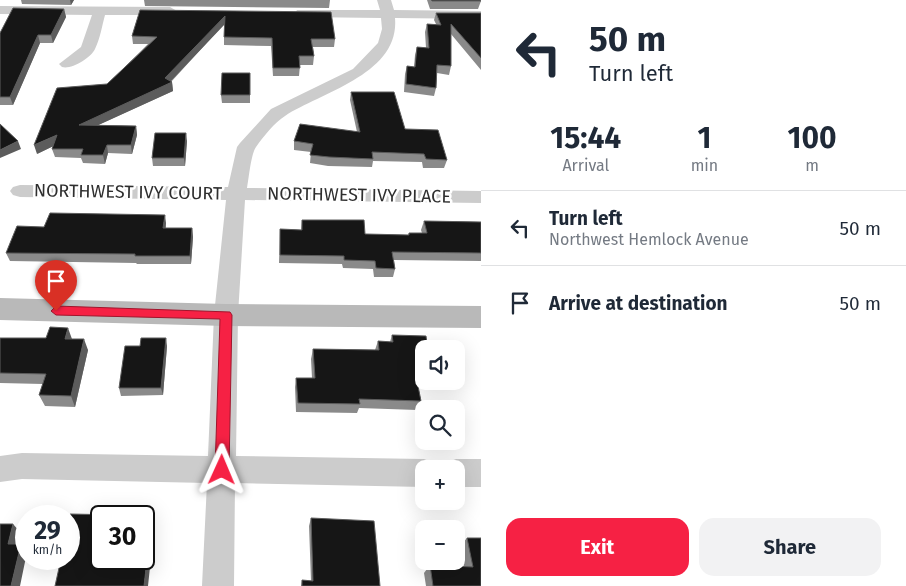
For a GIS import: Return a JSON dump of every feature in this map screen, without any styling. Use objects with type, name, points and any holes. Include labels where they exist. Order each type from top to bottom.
[{"type":"street","points":[[218,586],[226,315],[236,194],[246,147],[277,113],[358,72],[385,44],[389,29],[386,7]]},
{"type":"street","points":[[289,12],[386,7],[481,15]]},
{"type":"street","points":[[0,10],[179,11]]},
{"type":"street","points":[[66,64],[88,49],[100,10]]},
{"type":"street","name":"NORTHWEST IVY COURT","points":[[20,191],[236,194]]},
{"type":"street","name":"NORTHWEST IVY PLACE","points":[[236,194],[481,197]]},
{"type":"street","points":[[0,309],[226,315],[481,317]]},
{"type":"street","points":[[0,469],[22,466],[415,473]]},
{"type":"street","points":[[465,473],[481,473]]},
{"type":"building","points":[[480,0],[481,1],[432,1]]},
{"type":"building","points":[[13,8],[64,9],[51,35],[38,35],[10,97],[0,97],[0,33]]},
{"type":"building","points":[[140,10],[331,12],[335,39],[311,39],[314,56],[299,56],[300,68],[273,68],[272,38],[224,37],[225,16],[165,78],[172,82],[79,125],[136,126],[131,145],[107,145],[103,155],[81,155],[83,149],[52,149],[57,135],[34,145],[57,88],[107,84],[157,37],[132,36]]},
{"type":"building","points":[[436,13],[481,13],[481,58],[451,24],[451,66],[437,65],[436,88],[406,84],[407,66],[415,67],[417,47],[429,48],[427,24],[441,25]]},
{"type":"building","points":[[222,73],[250,73],[250,95],[221,95]]},
{"type":"building","points":[[351,92],[394,92],[405,129],[438,130],[447,160],[426,159],[424,154],[372,152],[373,159],[310,155],[313,144],[294,141],[300,124],[360,132]]},
{"type":"building","points":[[0,124],[18,141],[0,150]]},
{"type":"building","points":[[155,133],[186,133],[184,158],[152,158]]},
{"type":"building","points":[[50,213],[165,215],[163,228],[192,228],[190,256],[6,253],[17,226],[44,227]]},
{"type":"building","points":[[302,220],[364,220],[365,234],[409,235],[409,233],[427,233],[424,221],[481,222],[481,253],[392,252],[395,269],[376,268],[375,261],[344,260],[344,256],[280,255],[280,229],[302,230]]},
{"type":"building","points":[[50,327],[68,328],[65,339],[84,339],[71,396],[39,395],[46,374],[0,373],[0,338],[46,338]]},
{"type":"building","points":[[392,335],[426,336],[427,340],[415,340],[415,390],[419,390],[421,400],[359,399],[360,404],[298,403],[296,378],[315,378],[313,349],[379,350],[378,341],[393,342]]},
{"type":"building","points":[[141,338],[166,338],[161,388],[119,388],[125,346],[140,346]]},
{"type":"building","points":[[80,514],[90,514],[90,570],[146,570],[144,586],[55,586],[59,570],[80,570]]},
{"type":"building","points":[[311,518],[374,521],[380,586],[302,586],[302,580],[313,581]]},
{"type":"building","points":[[0,524],[13,524],[8,544],[15,544],[15,569],[11,586],[0,586]]},
{"type":"building","points":[[467,538],[481,538],[481,586],[433,586],[431,570],[465,570],[465,567],[473,567]]},
{"type":"route","points":[[56,311],[226,315],[222,470]]}]
